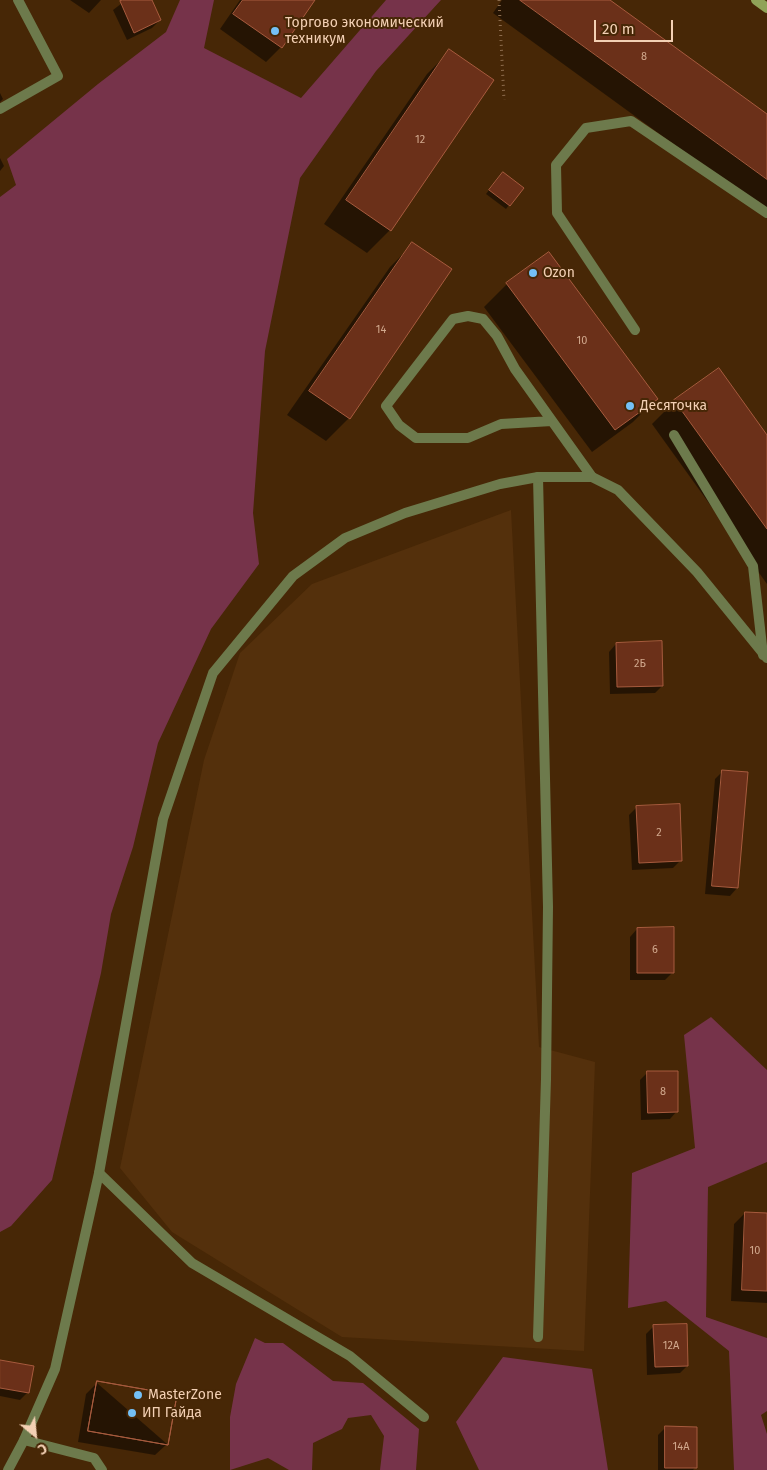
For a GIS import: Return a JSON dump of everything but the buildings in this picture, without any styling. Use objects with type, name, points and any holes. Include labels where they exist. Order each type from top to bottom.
[{"type":"street","points":[[0,109],[58,76],[18,0]]},
{"type":"street","points":[[756,0],[767,8]]},
{"type":"street","points":[[635,330],[557,213],[556,165],[586,128],[631,121],[767,213]]},
{"type":"street","points":[[552,421],[501,424],[468,438],[416,438],[398,425],[386,406],[453,319],[468,316],[483,319],[592,477]]},
{"type":"street","points":[[674,435],[753,566],[765,656]]},
{"type":"street","points":[[538,477],[548,916],[546,1079],[538,1337]]},
{"type":"street","points":[[8,1470],[24,1440],[55,1370],[99,1173],[163,819],[213,673],[293,576],[345,538],[415,510],[500,484],[538,477],[592,477],[618,490],[638,510],[697,572],[765,656]]},
{"type":"street","points":[[99,1173],[192,1263],[350,1356],[424,1417]]},
{"type":"street","points":[[24,1440],[94,1458],[102,1470]]},
{"type":"path","points":[[499,0],[504,100]]},
{"type":"shaded area","points":[[180,0],[214,0],[204,48],[301,98],[386,0],[441,0],[376,71],[300,178],[265,351],[253,513],[259,564],[211,629],[158,743],[133,847],[111,914],[101,973],[52,1180],[11,1226],[0,1232],[0,197],[16,185],[7,159],[98,84],[166,32]]},
{"type":"shaded area","points":[[511,510],[539,1047],[595,1062],[584,1351],[342,1337],[172,1232],[120,1168],[204,760],[240,653],[312,584]]},
{"type":"shaded area","points":[[711,1017],[767,1070],[767,1162],[708,1187],[706,1317],[767,1338],[767,1411],[761,1415],[767,1434],[767,1470],[734,1470],[729,1351],[666,1301],[628,1308],[632,1173],[695,1148],[684,1035]]},
{"type":"shaded area","points":[[255,1338],[265,1343],[283,1343],[333,1381],[363,1383],[419,1429],[416,1470],[380,1470],[384,1436],[371,1415],[348,1418],[342,1429],[313,1443],[312,1470],[289,1470],[268,1458],[230,1470],[230,1417],[236,1384]]},
{"type":"shaded area","points":[[503,1357],[592,1369],[608,1470],[479,1470],[456,1422]]},
{"type":"place","name":"Торгово экономический техникум","points":[[275,31]]},
{"type":"place","name":"Ozon","points":[[533,273]]},
{"type":"place","name":"Десяточка","points":[[630,406]]},
{"type":"place","name":"MasterZone","points":[[138,1395]]},
{"type":"place","name":"ИП Гайда","points":[[132,1413]]}]
